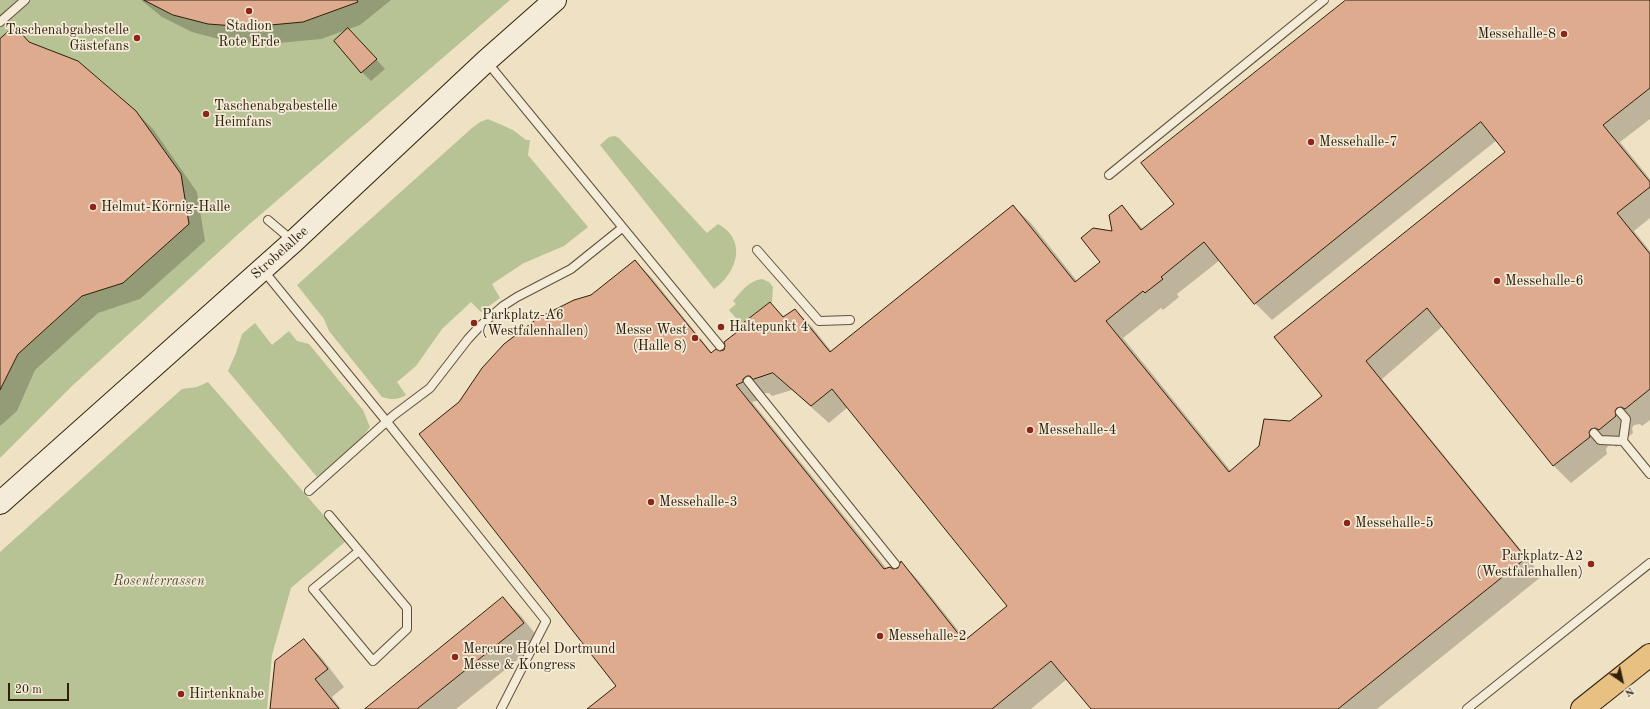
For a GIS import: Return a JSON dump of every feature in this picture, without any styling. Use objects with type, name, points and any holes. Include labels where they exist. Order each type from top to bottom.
[{"type":"main road","points":[[1582,709],[1650,655]]},
{"type":"street","name":"Strobelallee","points":[[0,502],[294,241],[486,61],[555,0]]},
{"type":"lane","points":[[0,22],[24,0]]},
{"type":"lane","points":[[1110,175],[1324,0]]},
{"type":"lane","points":[[486,61],[720,346]]},
{"type":"lane","points":[[268,220],[294,241]]},
{"type":"lane","points":[[309,491],[387,422],[430,388],[468,339],[480,326],[503,306],[517,297],[571,269],[622,228]]},
{"type":"lane","points":[[757,250],[819,321],[850,320]]},
{"type":"lane","points":[[262,269],[387,422],[546,621],[501,709]]},
{"type":"lane","points":[[748,381],[895,564]]},
{"type":"lane","points":[[1620,412],[1626,419],[1623,441],[1650,474]]},
{"type":"lane","points":[[1594,433],[1600,440],[1623,441]]},
{"type":"lane","points":[[329,515],[407,608],[407,629],[373,661],[313,589],[359,551]]},
{"type":"lane","points":[[1467,709],[1650,563]]},
{"type":"green space","points":[[0,0],[510,0],[245,228],[72,386],[0,458]]},
{"type":"green space","points":[[488,119],[513,130],[526,140],[530,140],[528,155],[588,227],[564,246],[524,263],[492,284],[500,298],[481,312],[471,302],[442,329],[416,366],[397,382],[406,395],[394,399],[382,397],[329,331],[324,319],[297,285],[472,128],[480,122]]},
{"type":"green space","points":[[615,136],[619,138],[707,233],[718,224],[727,231],[733,239],[736,247],[736,256],[733,266],[729,274],[714,289],[600,145],[609,137]]},
{"type":"green space","points":[[762,279],[769,282],[773,287],[772,303],[770,302],[741,324],[729,310],[736,304],[733,301],[749,284]]},
{"type":"green space","points":[[255,323],[272,345],[289,331],[297,341],[309,344],[363,410],[370,427],[362,438],[317,477],[228,371],[242,334]]},
{"type":"green space","name":"Rosenterrassen","points":[[208,382],[346,541],[291,588],[272,655],[267,709],[0,709],[0,552],[182,389],[197,387]]},
{"type":"building","name":"Stadion Rote Erde","points":[[144,0],[357,0],[358,2],[303,22],[249,27],[208,24],[173,15]]},
{"type":"building","points":[[1346,0],[1650,0],[1650,88],[1603,125],[1650,182],[1650,187],[1617,213],[1650,254],[1650,389],[1625,409],[1621,407],[1617,408],[1615,411],[1616,416],[1599,430],[1595,428],[1591,429],[1589,432],[1590,437],[1553,466],[1427,308],[1366,361],[1526,558],[1338,709],[1091,709],[1051,661],[992,709],[587,709],[616,686],[419,434],[459,402],[482,368],[504,344],[538,318],[574,300],[591,295],[635,260],[711,353],[716,349],[720,351],[724,350],[724,342],[741,329],[739,326],[770,302],[783,317],[795,309],[830,352],[1013,205],[1075,282],[1100,262],[1081,238],[1093,228],[1112,231],[1109,215],[1122,205],[1141,230],[1174,204],[1141,163]],"holes":[[[1481,122],[1505,152],[1274,337],[1322,396],[1290,421],[1264,419],[1259,446],[1229,472],[1106,321],[1143,291],[1145,293],[1163,279],[1161,277],[1204,242],[1254,304]],[[773,373],[811,406],[832,389],[1007,606],[964,641],[901,561],[898,568],[893,569],[890,567],[884,569],[736,385],[743,382],[743,379],[747,376],[750,376],[753,379]]]},
{"type":"building","name":"Helmut-Körnig-Halle","points":[[15,26],[29,42],[78,61],[136,111],[181,174],[189,224],[123,283],[82,296],[18,354],[0,390],[0,39]]},
{"type":"building","points":[[348,28],[377,59],[361,73],[334,41]]},
{"type":"building","name":"Mercure Hotel Dortmund Messe & Kongress","points":[[503,597],[524,623],[417,709],[365,709]]},
{"type":"building","points":[[304,639],[328,669],[315,679],[339,709],[270,709],[275,661]]},
{"type":"place","name":"Stadion Rote Erde","points":[[249,11]]},
{"type":"place","name":"Messehalle-8","points":[[1564,34]]},
{"type":"place","name":"Taschenabgabestelle Gästefans","points":[[137,38]]},
{"type":"place","name":"Taschenabgabestelle Heimfans","points":[[206,114]]},
{"type":"place","name":"Messehalle-7","points":[[1311,142]]},
{"type":"place","name":"Helmut-Körnig-Halle","points":[[93,207]]},
{"type":"place","name":"Messehalle-6","points":[[1497,281]]},
{"type":"place","name":"Parkplatz-A6 (Westfalenhallen)","points":[[474,323]]},
{"type":"place","name":"Haltepunkt 4","points":[[721,327]]},
{"type":"place","name":"Messe West (Halle 8)","points":[[695,338]]},
{"type":"place","name":"Messehalle-4","points":[[1030,430]]},
{"type":"place","name":"Messehalle-3","points":[[651,502]]},
{"type":"place","name":"Messehalle-5","points":[[1347,523]]},
{"type":"place","name":"Parkplatz-A2 (Westfalenhallen)","points":[[1591,564]]},
{"type":"place","name":"Messehalle-2","points":[[880,636]]},
{"type":"place","name":"Mercure Hotel Dortmund Messe & Kongress","points":[[455,657]]},
{"type":"place","name":"Hirtenknabe","points":[[181,694]]}]
